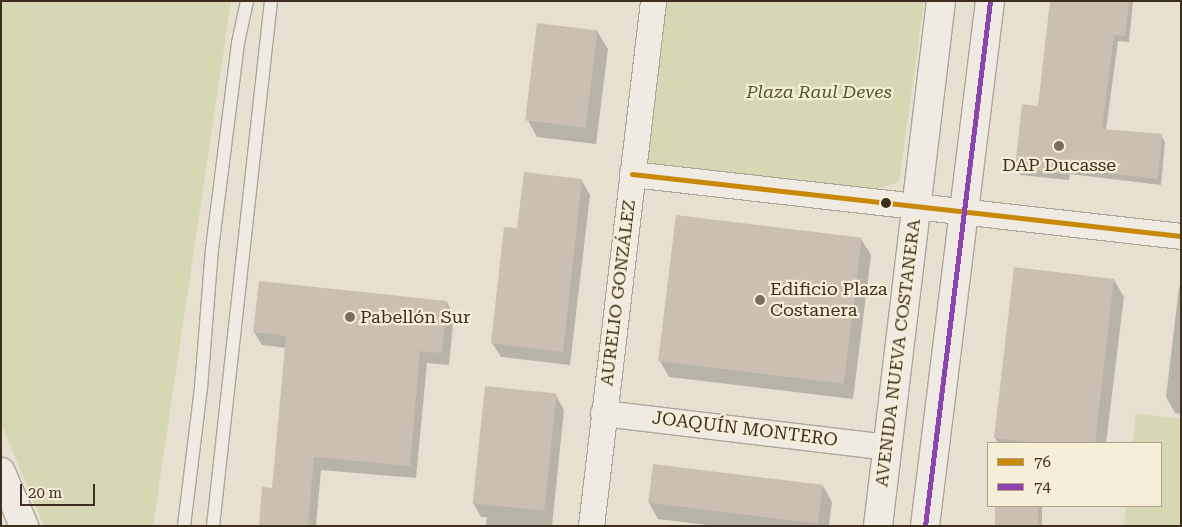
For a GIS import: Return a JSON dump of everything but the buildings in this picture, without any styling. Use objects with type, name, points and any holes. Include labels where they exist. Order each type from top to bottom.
[{"type":"main road","name":"AVENIDA NUEVA COSTANERA","points":[[878,526],[940,1]]},
{"type":"main road","points":[[925,526],[990,1]]},
{"type":"main road","points":[[1,472],[24,526]]},
{"type":"street","name":"AURELIO GONZÁLEZ","points":[[590,526],[652,1]]},
{"type":"street","points":[[632,174],[1181,236]]},
{"type":"street","name":"JOAQUÍN MONTERO","points":[[603,414],[887,447]]},
{"type":"lane","points":[[184,526],[201,388],[212,249],[238,43],[247,1]]},
{"type":"lane","points":[[213,526],[271,1]]},
{"type":"green space","points":[[1,1],[231,1],[153,526],[44,526],[1,424]]},
{"type":"green space","name":"Plaza Raul Deves","points":[[660,1],[924,1],[899,182],[877,189],[650,166],[641,153]]},
{"type":"green space","points":[[1136,414],[1181,419],[1181,526],[1124,526],[1126,507],[1162,507],[1162,442],[1133,442]]},
{"type":"transit line","name":"74","points":[[925,526],[990,1]]},
{"type":"transit line","name":"76","points":[[632,174],[1181,236]]},
{"type":"place","name":"DAP Ducasse","points":[[1059,146]]},
{"type":"place","name":"Edificio Plaza Costanera","points":[[760,300]]},
{"type":"place","name":"Pabellón Sur","points":[[350,317]]}]
